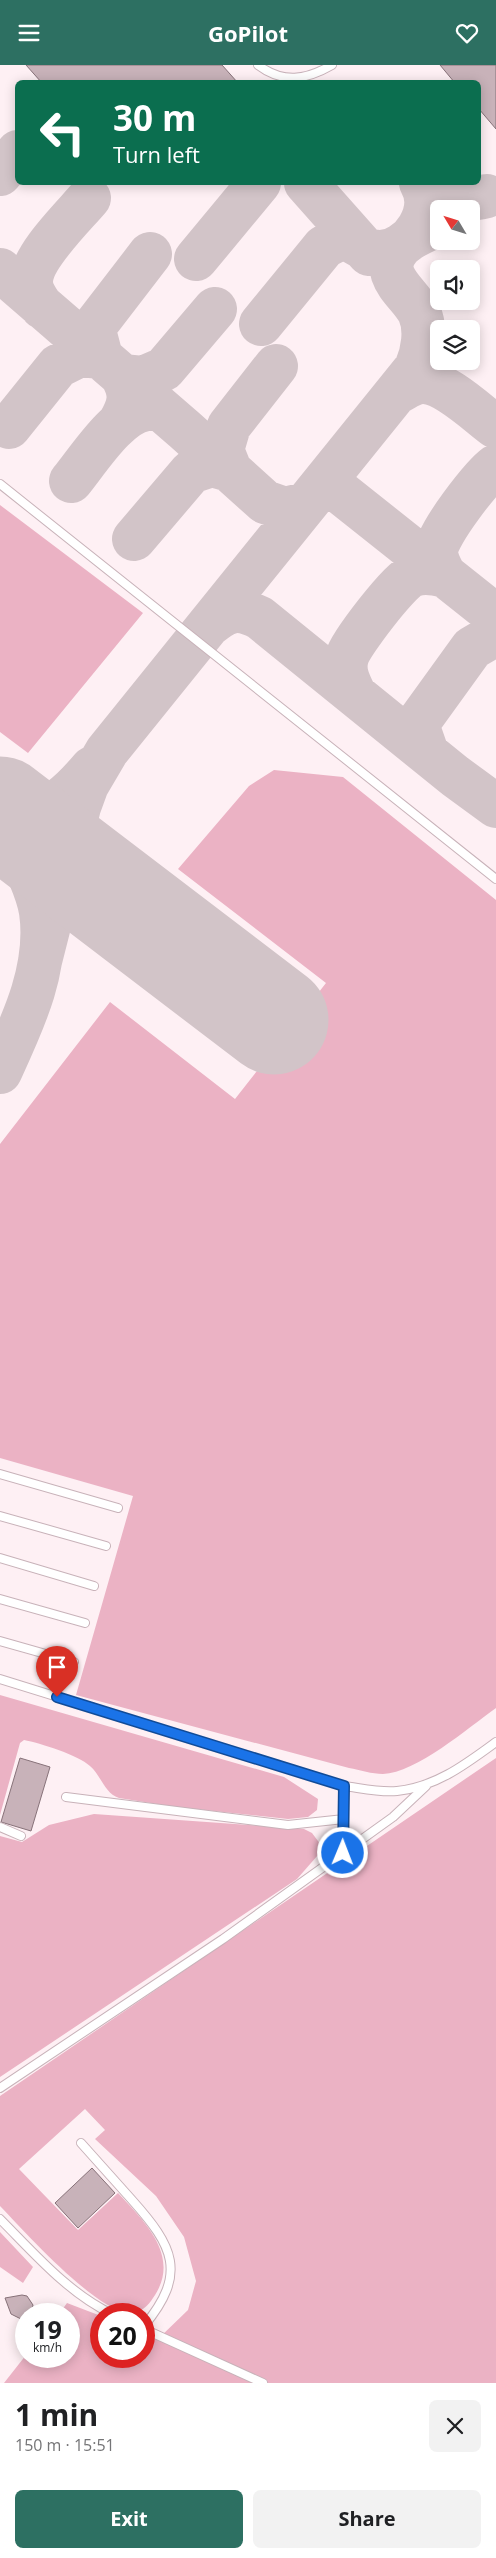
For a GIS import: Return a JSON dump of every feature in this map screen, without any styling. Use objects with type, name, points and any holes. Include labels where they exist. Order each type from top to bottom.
[{"type":"lane","points":[[258,65],[271,75],[298,79],[332,65]]},
{"type":"lane","points":[[0,484],[496,879]]},
{"type":"lane","points":[[0,1474],[118,1508]]},
{"type":"lane","points":[[0,1516],[106,1546]]},
{"type":"lane","points":[[0,1558],[94,1586]]},
{"type":"lane","points":[[0,1599],[84,1623]]},
{"type":"lane","points":[[0,1641],[74,1662]]},
{"type":"lane","points":[[0,1679],[344,1786],[396,1792],[426,1786]]},
{"type":"lane","points":[[0,2088],[223,1939],[393,1817],[426,1786],[456,1770],[496,1742]]},
{"type":"lane","points":[[343,1853],[344,1786]]},
{"type":"lane","points":[[66,1797],[288,1825],[344,1819]]},
{"type":"lane","points":[[0,1827],[21,1836]]},
{"type":"lane","points":[[81,2143],[157,2228],[167,2248],[171,2272],[167,2291],[155,2312]]},
{"type":"lane","points":[[0,2219],[54,2273],[92,2303]]},
{"type":"lane","points":[[155,2332],[263,2383]]},
{"type":"shaded area","points":[[0,505],[143,613],[28,753],[0,732]]},
{"type":"shaded area","points":[[274,770],[343,777],[496,900],[496,1708],[426,1758],[396,1772],[383,1774],[349,1768],[76,1695],[133,1496],[0,1458],[0,1144],[110,1002],[235,1099],[326,983],[178,869],[249,786]]},
{"type":"shaded area","points":[[0,1695],[284,1777],[318,1799],[317,1810],[308,1817],[288,1819],[176,1807],[119,1798],[106,1788],[94,1770],[84,1762],[58,1750],[24,1740],[20,1743],[0,1815]]},
{"type":"shaded area","points":[[496,1758],[496,2383],[4,2383],[16,2368],[80,2368],[80,2308],[90,2312],[90,2368],[155,2368],[155,2338],[158,2339],[188,2310],[196,2281],[184,2237],[156,2196],[95,2139],[105,2130],[85,2109],[19,2169],[78,2230],[118,2193],[149,2228],[162,2254],[164,2268],[161,2283],[149,2303],[106,2303],[61,2268],[0,2206],[0,2096]]},
{"type":"shaded area","points":[[94,1814],[304,1829],[312,1833],[321,1845],[318,1855],[297,1879],[0,2077],[0,1836],[22,1842],[49,1825]]},
{"type":"shaded area","points":[[0,2232],[33,2267],[23,2283],[0,2267]]},
{"type":"building","points":[[26,65],[222,65],[235,80],[39,80]]},
{"type":"building","points":[[440,65],[496,65],[496,129],[481,111],[481,80],[452,80]]},
{"type":"building","points":[[20,1758],[50,1767],[31,1831],[1,1822]]},
{"type":"building","points":[[92,2168],[115,2193],[78,2228],[55,2203]]},
{"type":"building","points":[[22,2295],[27,2296],[32,2303],[15,2303],[15,2316],[11,2314],[5,2298]]},
{"type":"taxiway","points":[[0,174],[15,156]]},
{"type":"taxiway","points":[[196,259],[257,185]]},
{"type":"taxiway","points":[[308,185],[369,254]]},
{"type":"taxiway","points":[[261,324],[324,247],[342,239],[354,242],[365,249],[381,252],[393,250],[403,244],[419,227],[424,216],[426,205],[422,185]]},
{"type":"taxiway","points":[[431,185],[442,192],[456,197],[470,199],[487,196]]},
{"type":"taxiway","points":[[42,307],[32,289],[33,272],[45,249],[89,198]]},
{"type":"taxiway","points":[[40,961],[79,807],[87,785],[107,751],[416,368],[421,355],[423,326],[419,312],[397,283],[391,267],[393,258],[403,244],[412,237],[430,228]]},
{"type":"taxiway","points":[[9,427],[58,366],[80,355],[101,357],[95,334],[97,323],[150,254]]},
{"type":"taxiway","points":[[0,270],[265,502],[285,509],[306,504]]},
{"type":"taxiway","points":[[120,422],[128,404],[127,388],[122,376],[143,378],[164,369],[215,309]]},
{"type":"taxiway","points":[[134,539],[191,472],[212,465],[230,470],[222,450],[229,426],[276,366]]},
{"type":"taxiway","points":[[398,392],[416,383],[432,383],[451,393],[496,427]]},
{"type":"taxiway","points":[[71,481],[95,449],[115,427],[125,418],[147,409]]},
{"type":"taxiway","points":[[445,576],[437,558],[438,543],[461,506],[496,466]]},
{"type":"taxiway","points":[[326,481],[496,616]]},
{"type":"taxiway","points":[[354,693],[346,671],[347,657],[357,639],[376,613],[405,580],[411,576],[419,573],[445,576]]},
{"type":"taxiway","points":[[209,625],[233,611],[245,612],[260,618],[455,776],[496,806]]},
{"type":"taxiway","points":[[427,753],[419,730],[420,720],[472,648],[496,634]]},
{"type":"taxiway","points":[[0,810],[24,813],[35,812],[54,804],[71,791],[92,768]]},
{"type":"taxiway","points":[[0,813],[35,889],[41,912],[42,933],[38,974],[32,994],[0,1072]]},
{"type":"runway","points":[[0,811],[274,1020]]},
{"type":"route","points":[[57,1697],[344,1786],[343,1853]]}]
